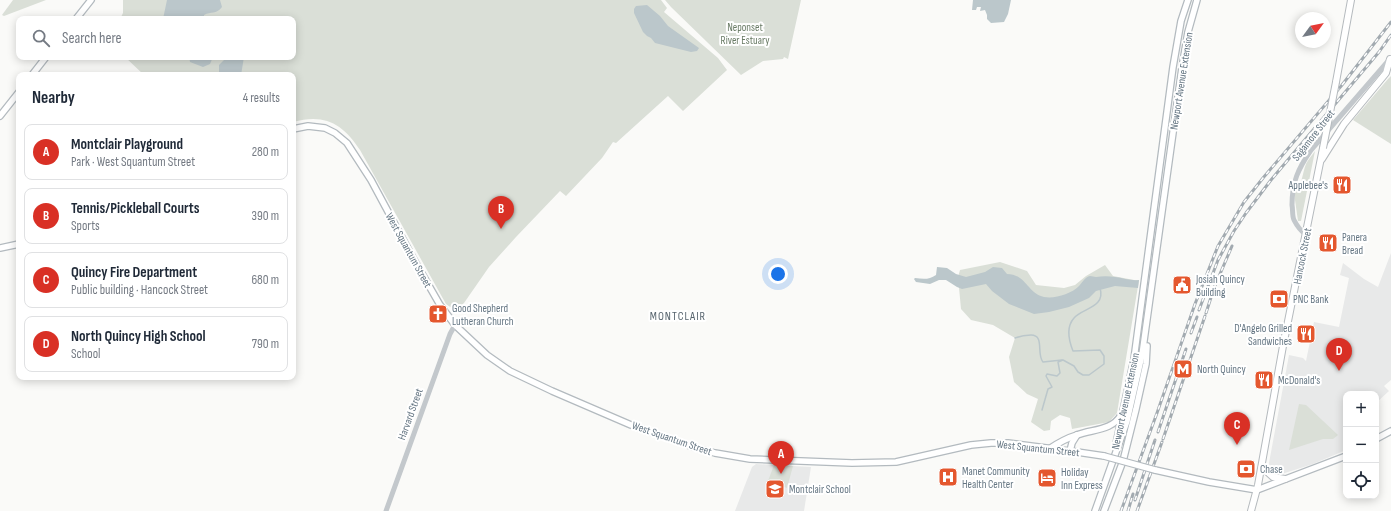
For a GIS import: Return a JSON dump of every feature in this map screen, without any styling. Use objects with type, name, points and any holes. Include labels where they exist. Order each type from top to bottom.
[{"type":"main road","points":[[78,16],[91,0]]},
{"type":"main road","name":"Newport Avenue Extension","points":[[1113,459],[1134,359],[1173,67],[1180,25],[1188,0]]},
{"type":"main road","name":"Newport Avenue Extension","points":[[1113,459],[1122,437],[1142,356],[1181,72],[1188,32],[1197,0]]},
{"type":"main road","name":"Hancock Street","points":[[1250,511],[1257,490],[1262,467],[1283,348],[1351,0]]},
{"type":"main road","points":[[1320,164],[1344,124],[1386,73],[1390,58]]},
{"type":"main road","points":[[34,72],[44,60]]},
{"type":"main road","points":[[0,116],[16,96]]},
{"type":"main road","name":"West Squantum Street","points":[[296,128],[313,126],[325,128],[335,132],[343,138],[353,151],[435,297],[455,325],[488,355],[510,371],[631,425],[696,448],[750,459],[872,464],[896,462],[980,444],[1008,444],[1104,456],[1203,481],[1257,490]]},
{"type":"main road","points":[[0,248],[16,245]]},
{"type":"main road","points":[[1104,511],[1123,461],[1139,397],[1146,364],[1147,325]]},
{"type":"main road","points":[[1049,449],[1078,434],[1112,425],[1118,420],[1123,411]]},
{"type":"main road","points":[[1379,437],[1391,431]]},
{"type":"main road","points":[[1070,451],[1072,443],[1078,434]]},
{"type":"main road","points":[[1257,490],[1343,457]]},
{"type":"main road","points":[[1095,511],[1113,459]]},
{"type":"main road","points":[[1262,467],[1273,477],[1285,479]]},
{"type":"street","name":"Sagamore Street","points":[[1306,235],[1294,220],[1292,192],[1295,177],[1301,164],[1311,150],[1390,58]]},
{"type":"street","name":"Harvard Street","points":[[386,511],[450,334],[455,325]]},
{"type":"shaded area","points":[[167,0],[220,0],[222,7],[216,12],[204,16],[164,16]]},
{"type":"shaded area","points":[[973,0],[1011,0],[1008,14],[1004,22],[991,23],[987,19],[985,10],[980,11],[981,7],[977,7],[976,10],[972,10]]},
{"type":"shaded area","points":[[647,5],[660,16],[668,26],[699,48],[697,51],[691,52],[655,43],[647,36],[643,32],[634,13],[634,9],[636,6]]},
{"type":"shaded area","points":[[190,60],[212,60],[210,64],[203,67],[190,62]]},
{"type":"shaded area","points":[[224,60],[244,60],[242,72],[219,72],[219,65]]},
{"type":"shaded area","points":[[1391,253],[1391,380],[1384,386],[1389,391],[1379,400],[1379,391],[1343,391],[1343,451],[1313,464],[1278,475],[1270,468],[1269,463],[1289,355],[1303,358],[1306,361],[1314,322],[1339,327],[1349,278],[1340,275],[1343,263],[1364,279],[1378,287]]},
{"type":"shaded area","points":[[937,267],[947,268],[956,274],[966,277],[985,272],[993,267],[1002,268],[1007,274],[1019,277],[1034,292],[1044,297],[1058,297],[1067,294],[1076,289],[1090,276],[1110,276],[1130,280],[1139,280],[1138,288],[1115,286],[1096,291],[1089,298],[1069,307],[1034,314],[1009,304],[992,291],[986,284],[962,289],[946,280],[939,280],[930,284],[916,282],[914,279],[926,279],[933,277],[936,275]]},
{"type":"shaded area","name":"Montclair School","points":[[756,464],[811,467],[804,511],[735,511],[752,467]]},
{"type":"green space","points":[[13,0],[46,0],[4,16],[2,15]]},
{"type":"green space","points":[[123,0],[661,0],[667,8],[664,12],[718,58],[727,70],[683,111],[668,96],[616,143],[613,142],[602,158],[566,196],[560,191],[489,267],[464,303],[453,309],[446,304],[354,141],[340,127],[324,120],[315,119],[296,121],[296,72],[141,72],[128,60],[296,60],[296,16],[122,16],[123,13]]},
{"type":"green space","name":"Neponset River Estuary","points":[[665,0],[801,0],[788,59],[784,57],[783,59],[763,61],[741,75]]},
{"type":"green space","points":[[1391,76],[1391,144],[1353,120]]},
{"type":"green space","points":[[1315,151],[1301,221],[1298,221],[1294,193],[1299,187],[1306,164]]},
{"type":"green space","points":[[1000,262],[1027,271],[1036,285],[1064,288],[1075,285],[1086,276],[1105,265],[1113,276],[1139,280],[1117,413],[1109,422],[1072,429],[1070,418],[1060,415],[1051,421],[1050,430],[1044,431],[1031,422],[1038,399],[1027,394],[1014,382],[1009,357],[1015,338],[993,325],[971,320],[961,309],[958,277],[960,270]]},
{"type":"green space","points":[[1299,404],[1306,405],[1338,435],[1333,439],[1323,439],[1289,450]]},
{"type":"green space","points":[[774,465],[793,466],[787,488],[768,481]]},
{"type":"waterway","points":[[1042,410],[1048,389],[1052,387],[1046,376],[1047,374],[1057,376],[1060,373],[1058,362],[1063,360],[1074,366],[1078,372],[1083,375],[1089,375],[1104,364],[1104,356],[1100,350],[1073,351],[1069,334],[1071,322],[1074,318],[1097,304],[1100,300],[1100,288]]},
{"type":"waterway","points":[[1015,338],[1027,335],[1035,336],[1039,341],[1040,354],[1043,362],[1062,360]]},
{"type":"railway","points":[[1121,511],[1195,304],[1218,246],[1244,202],[1342,85],[1391,22]]},
{"type":"railway","points":[[1199,310],[1218,260],[1246,213],[1271,180],[1379,52],[1391,35]]},
{"type":"railway","points":[[1206,313],[1214,288],[1232,246]]},
{"type":"railway","points":[[1163,439],[1205,316]]},
{"type":"railway","points":[[1191,333],[1197,317]]},
{"type":"railway","points":[[1158,432],[1186,349]]},
{"type":"railway","points":[[1135,500],[1155,440]]},
{"type":"railway","points":[[1137,511],[1162,442]]},
{"type":"railway","points":[[1128,511],[1133,494]]},
{"type":"place","name":"Applebee's","points":[[1342,185]]},
{"type":"place","name":"Tennis/Pickleball Courts","points":[[501,229]]},
{"type":"place","name":"Panera Bread","points":[[1328,243]]},
{"type":"place","name":"Josiah Quincy Building","points":[[1182,285]]},
{"type":"place","name":"PNC Bank","points":[[1279,299]]},
{"type":"place","name":"Good Shepherd Lutheran Church","points":[[438,314]]},
{"type":"place","name":"D'Angelo Grilled Sandwiches","points":[[1306,334]]},
{"type":"place","name":"North Quincy","points":[[1183,369]]},
{"type":"place","name":"North Quincy High School","points":[[1339,371]]},
{"type":"place","name":"McDonald's","points":[[1264,380]]},
{"type":"place","name":"Quincy Fire Department","points":[[1237,445]]},
{"type":"place","name":"Chase","points":[[1246,469]]},
{"type":"place","name":"Montclair Playground","points":[[781,474]]},
{"type":"place","name":"Manet Community Health Center","points":[[948,477]]},
{"type":"place","name":"Holiday Inn Express","points":[[1047,478]]},
{"type":"place","name":"Montclair School","points":[[775,489]]},
{"type":"district","name":"MONTCLAIR","points":[[678,316]]}]
